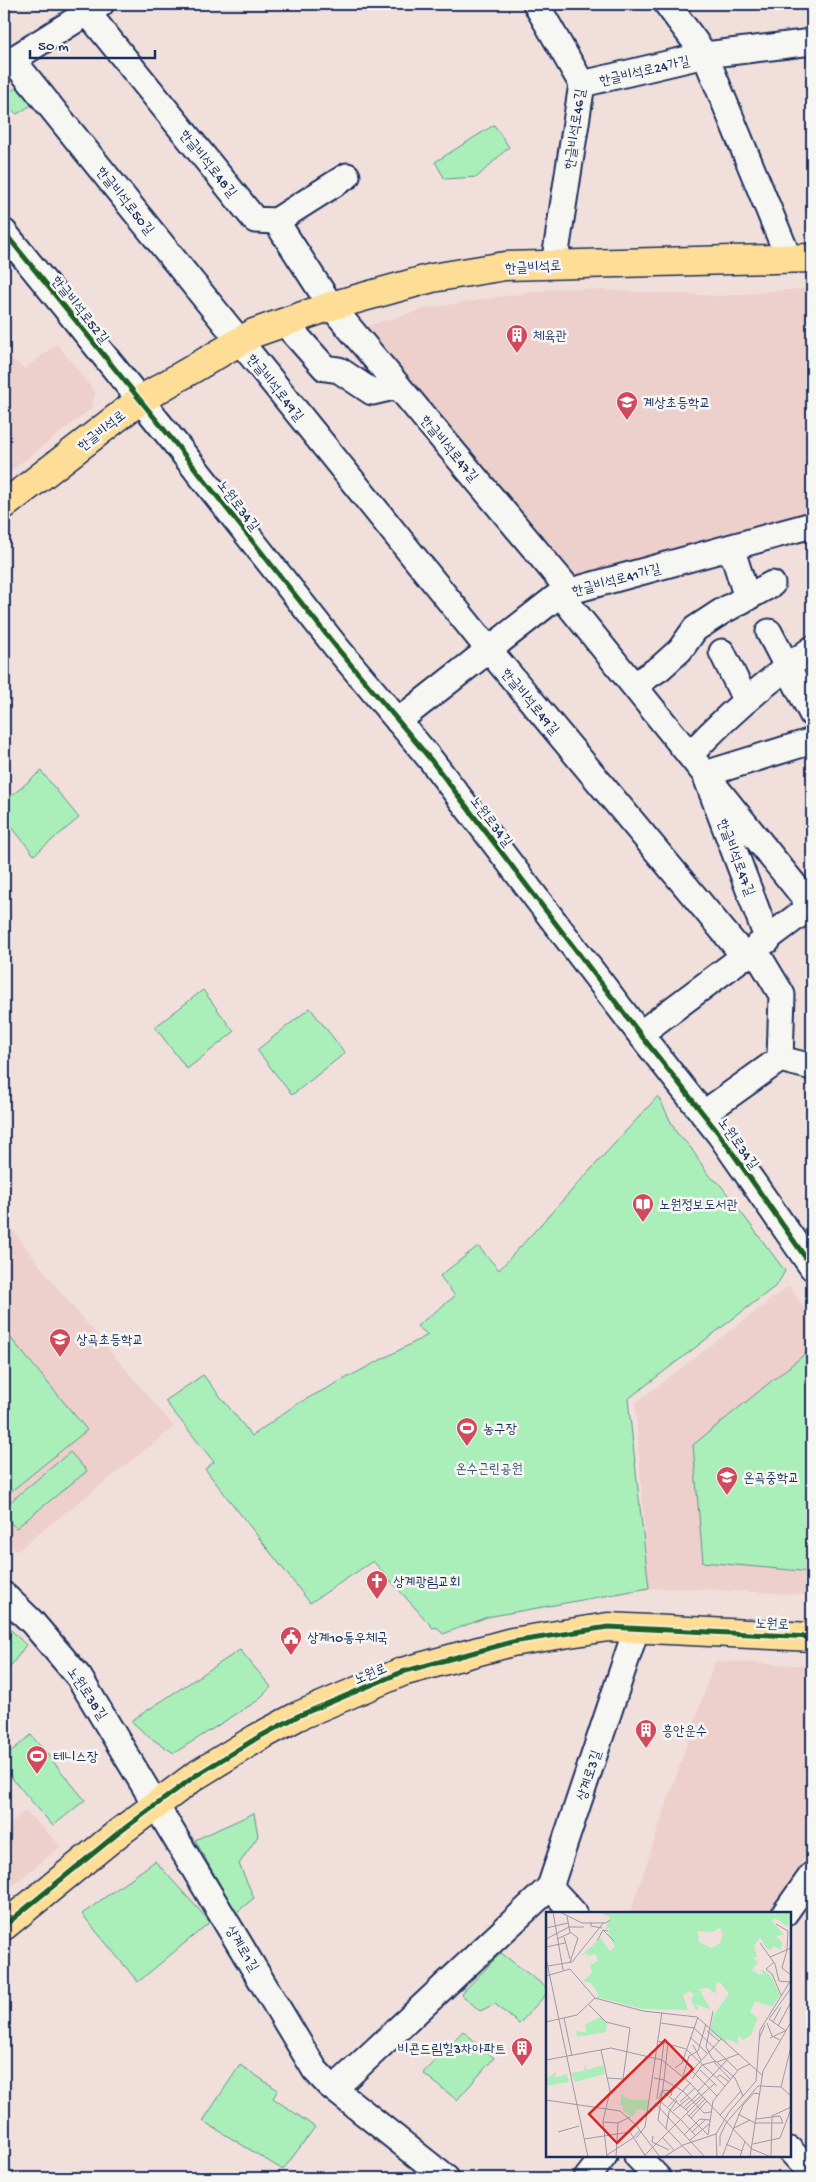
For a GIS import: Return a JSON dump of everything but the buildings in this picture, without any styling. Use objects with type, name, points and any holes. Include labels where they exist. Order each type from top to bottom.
[{"type":"main road","name":"한글비석로","points":[[4,505],[140,400],[254,333],[331,306],[432,278],[505,266],[801,259]]},
{"type":"main road","name":"노원로","points":[[4,1926],[156,1803],[226,1757],[298,1716],[402,1672],[512,1642],[608,1627],[636,1630],[812,1637]]},
{"type":"street","name":"한글비석로46길","points":[[536,4],[582,84],[554,264]]},
{"type":"street","name":"한글비석로24가길","points":[[667,4],[705,56]]},
{"type":"street","points":[[8,62],[94,8]]},
{"type":"street","name":"한글비석로48길","points":[[94,8],[255,220],[276,221]]},
{"type":"street","name":"한글비석로24가길","points":[[582,84],[705,56],[812,42]]},
{"type":"street","name":"한글비석로","points":[[705,56],[801,259]]},
{"type":"street","name":"한글비석로50길","points":[[8,62],[240,341]]},
{"type":"street","points":[[331,306],[276,221],[348,176]]},
{"type":"street","name":"한글비석로52길","points":[[4,232],[140,400]]},
{"type":"street","name":"한글비석로47길","points":[[331,306],[565,592],[634,686],[812,906],[756,949]]},
{"type":"street","points":[[284,322],[325,368],[339,370],[372,392],[398,386]]},
{"type":"street","name":"한글비석로49길","points":[[240,341],[489,650],[756,949]]},
{"type":"street","name":"노원로34길","points":[[140,400],[337,648],[449,784],[640,1034],[704,1114],[812,1267]]},
{"type":"street","name":"한글비석로41가길","points":[[398,721],[565,592],[812,525]]},
{"type":"street","points":[[731,547],[747,598]]},
{"type":"street","points":[[634,686],[660,668],[673,656],[695,629],[721,612],[772,584]]},
{"type":"street","points":[[769,632],[812,714]]},
{"type":"street","points":[[690,755],[715,727],[746,699],[812,649]]},
{"type":"street","points":[[722,652],[746,699]]},
{"type":"street","points":[[705,774],[812,741]]},
{"type":"street","name":"한글비석로47길","points":[[705,774],[756,949],[782,995],[780,1059]]},
{"type":"street","points":[[640,1034],[756,949]]},
{"type":"street","points":[[780,1059],[812,1068]]},
{"type":"street","name":"노원로34길","points":[[704,1114],[780,1059]]},
{"type":"street","name":"노원로38길","points":[[4,1595],[32,1622],[79,1677],[156,1803]]},
{"type":"street","name":"상계로3길","points":[[550,1888],[636,1630]]},
{"type":"street","name":"상계로1길","points":[[156,1803],[315,2070],[334,2089],[446,2178]]},
{"type":"street","points":[[786,1912],[812,1876]]},
{"type":"street","points":[[334,2089],[550,1888],[573,1912]]},
{"type":"street","points":[[791,2151],[812,2174]]},
{"type":"street","points":[[586,2178],[603,2157]]},
{"type":"street","points":[[638,2157],[658,2178]]},
{"type":"shaded area","name":"계상초등학교","points":[[558,288],[720,296],[812,288],[812,515],[570,576],[364,327],[428,308]]},
{"type":"shaded area","points":[[57,344],[95,392],[92,408],[4,476],[4,353],[25,369]]},
{"type":"shaded area","name":"상곡초등학교","points":[[4,1219],[58,1289],[174,1427],[17,1551],[4,1542]]},
{"type":"shaded area","name":"온곡중학교","points":[[789,1286],[812,1319],[812,1595],[649,1588],[635,1403]]},
{"type":"shaded area","points":[[715,1661],[812,1666],[812,1847],[768,1912],[630,1912]]},
{"type":"shaded area","points":[[25,1811],[61,1846],[4,1892],[4,1829]]},
{"type":"green space","points":[[24,82],[38,101],[17,114],[4,103],[4,96]]},
{"type":"green space","points":[[494,125],[509,147],[477,177],[445,179],[435,162]]},
{"type":"green space","points":[[41,771],[79,818],[34,855],[4,817],[4,802]]},
{"type":"green space","points":[[203,990],[234,1032],[187,1069],[155,1027]]},
{"type":"green space","points":[[310,1008],[345,1053],[292,1095],[257,1050]]},
{"type":"green space","name":"온수근린공원","points":[[658,1096],[676,1132],[691,1148],[709,1176],[719,1183],[785,1271],[777,1285],[628,1399],[649,1588],[487,1617],[443,1634],[437,1627],[433,1628],[373,1561],[310,1603],[205,1469],[214,1462],[165,1401],[203,1375],[252,1436],[295,1405],[428,1335],[417,1326],[455,1296],[440,1276],[478,1246],[499,1270]]},
{"type":"green space","points":[[4,1330],[87,1430],[4,1497]]},
{"type":"green space","points":[[811,1349],[812,1572],[703,1562],[693,1445]]},
{"type":"green space","points":[[70,1452],[87,1471],[16,1528],[4,1516],[4,1507]]},
{"type":"green space","points":[[4,1623],[26,1645],[4,1675]]},
{"type":"green space","points":[[240,1650],[271,1687],[257,1701],[174,1753],[149,1737],[131,1721]]},
{"type":"green space","name":"테니스장","points":[[31,1735],[85,1800],[53,1826],[4,1769],[4,1757]]},
{"type":"green space","points":[[254,1813],[258,1836],[239,1864],[254,1898],[236,1913],[195,1840]]},
{"type":"green space","points":[[155,1861],[210,1922],[138,1982],[82,1914]]},
{"type":"green space","points":[[501,1953],[546,1987],[546,1994],[519,2024],[495,2004],[480,2011],[461,1994]]},
{"type":"green space","points":[[463,2031],[494,2058],[457,2100],[423,2073]]},
{"type":"green space","points":[[240,2065],[278,2090],[273,2098],[315,2127],[283,2170],[203,2121]]},
{"type":"cycle path","points":[[4,232],[175,443],[337,648],[431,760],[640,1034],[720,1135],[812,1267]]},
{"type":"cycle path","points":[[4,1926],[117,1834],[195,1776],[257,1738],[298,1716],[402,1672],[512,1642],[608,1627],[812,1637]]},
{"type":"place","name":"체육관","points":[[517,354]]},
{"type":"place","name":"계상초등학교","points":[[627,421]]},
{"type":"place","name":"노원정보도서관","points":[[643,1223]]},
{"type":"place","name":"상곡초등학교","points":[[60,1358]]},
{"type":"place","name":"농구장","points":[[467,1447]]},
{"type":"place","name":"온곡중학교","points":[[727,1496]]},
{"type":"place","name":"상계광림교회","points":[[377,1600]]},
{"type":"place","name":"상계10동우체국","points":[[291,1656]]},
{"type":"place","name":"흥안운수","points":[[646,1749]]},
{"type":"place","name":"테니스장","points":[[37,1775]]},
{"type":"place","name":"비콘드림힐3차아파트","points":[[522,2067]]}]
